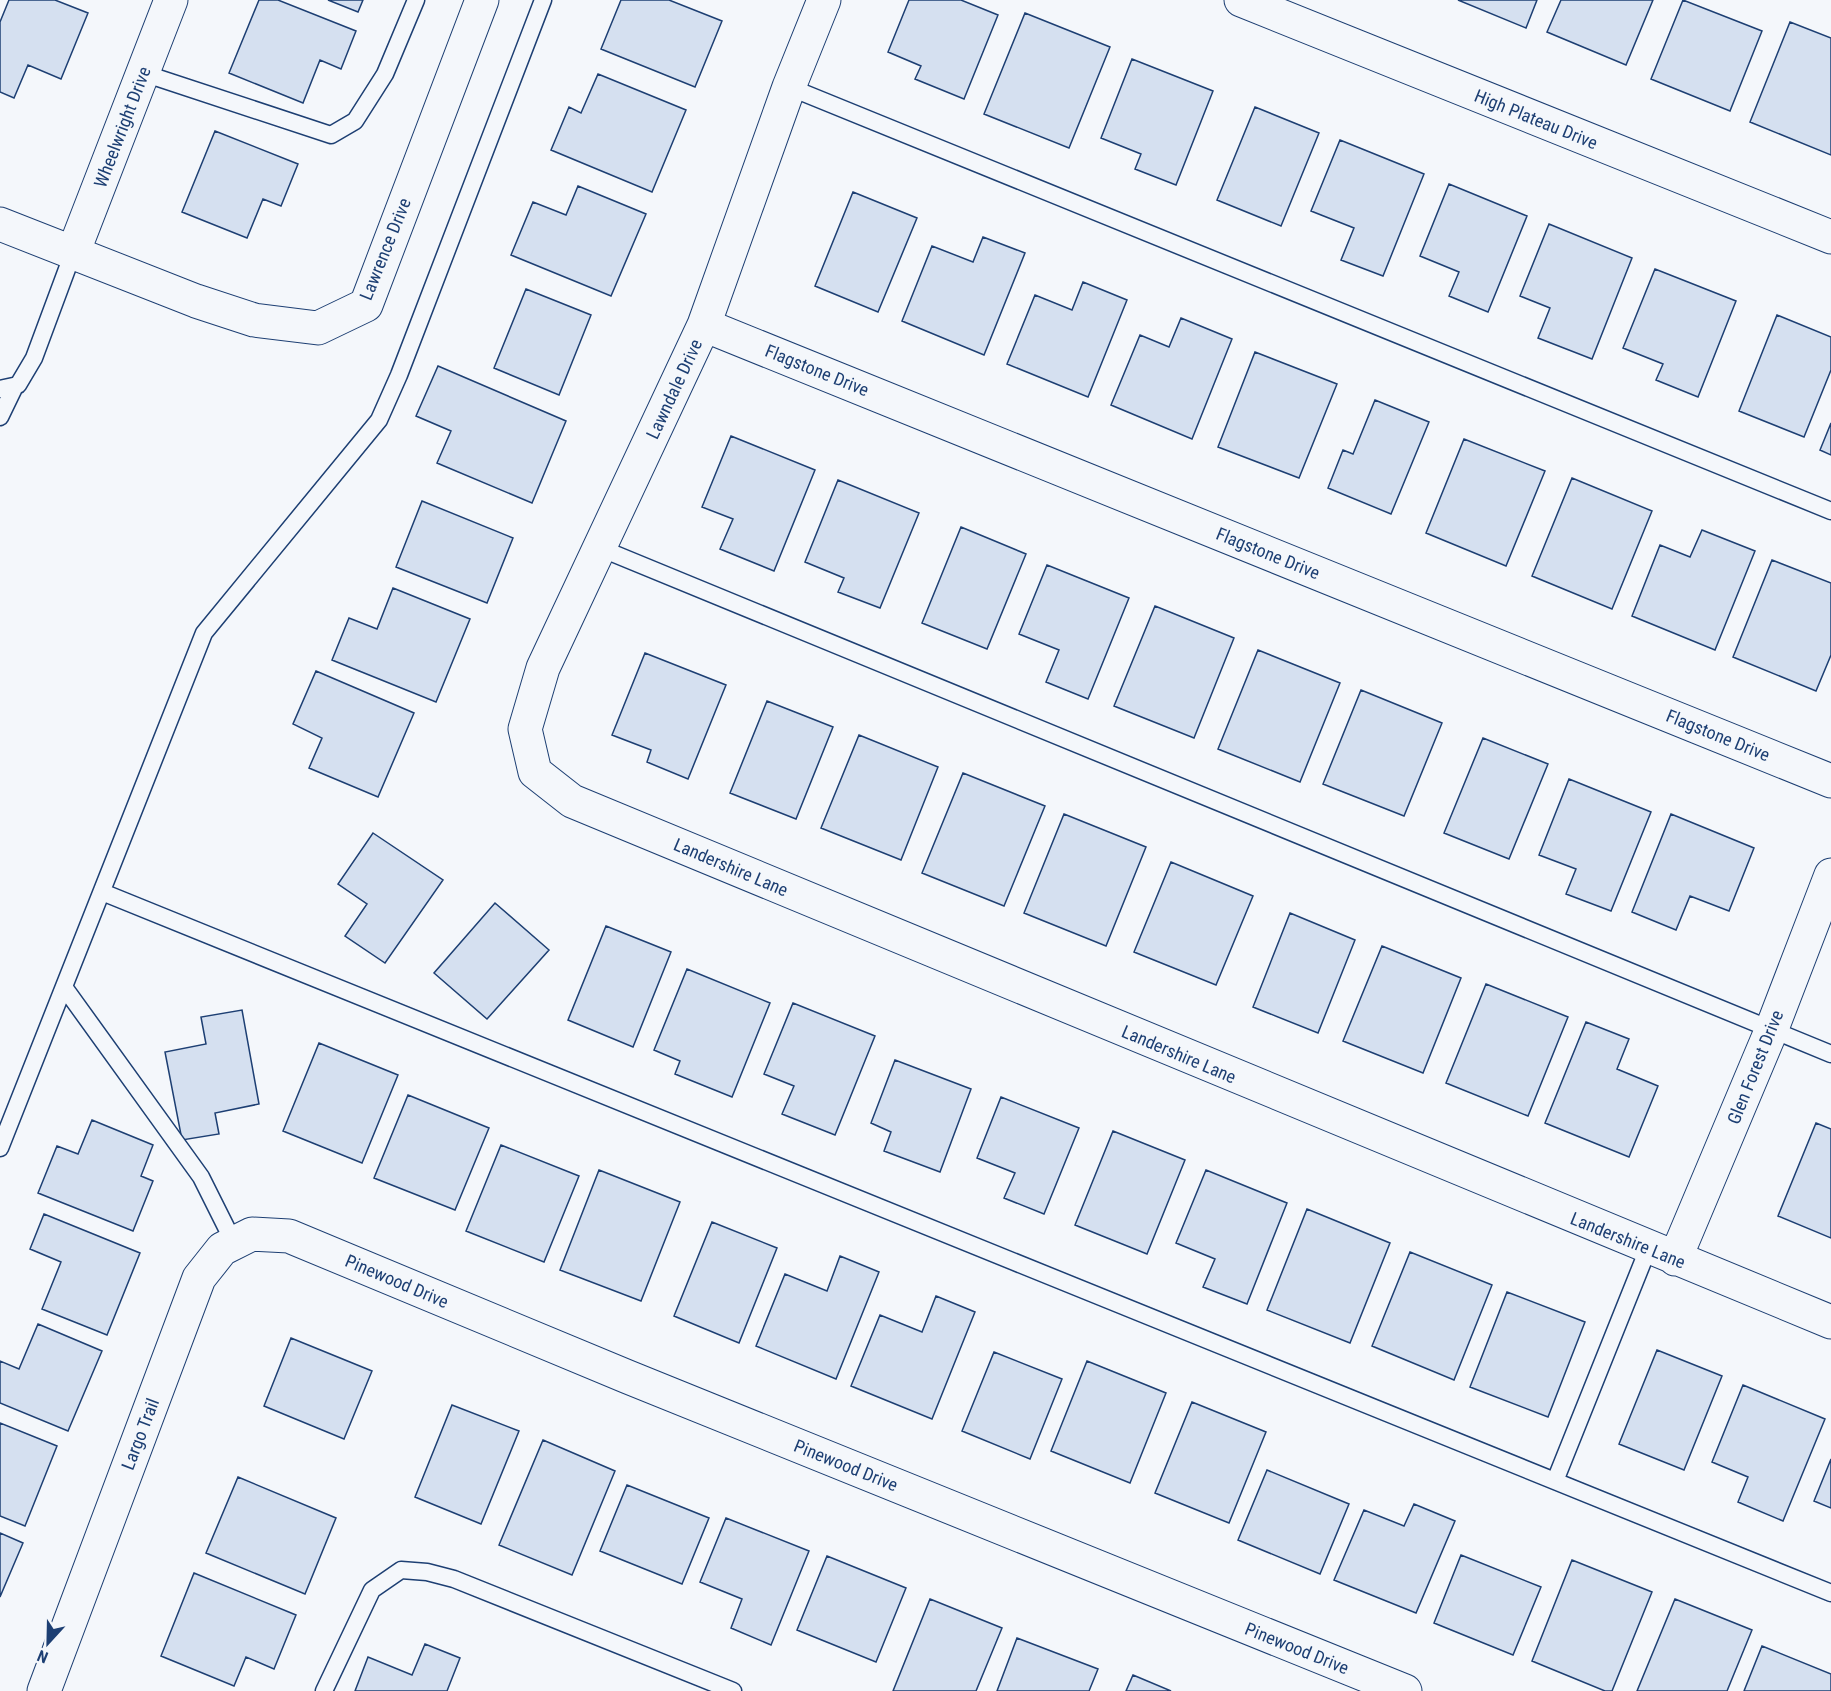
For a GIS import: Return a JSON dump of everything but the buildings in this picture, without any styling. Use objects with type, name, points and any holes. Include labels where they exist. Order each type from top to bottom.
[{"type":"street","name":"Wheelwright Drive","points":[[74,253],[171,0]]},
{"type":"street","name":"Lawrence Drive","points":[[0,224],[196,301],[254,320],[318,328],[366,305],[482,0]]},
{"type":"street","name":"Lawndale Drive","points":[[535,772],[525,729],[543,668],[704,325],[789,87],[824,0]]},
{"type":"street","name":"High Plateau Drive","points":[[1241,0],[1831,237]]},
{"type":"street","name":"Flagstone Drive","points":[[704,325],[1831,781]]},
{"type":"street","name":"Landershire Lane","points":[[535,772],[572,801],[1661,1254],[1831,1322]]},
{"type":"street","name":"Glen Forest Drive","points":[[1661,1254],[1771,1030],[1831,874]]},
{"type":"street","name":"Largo Trail","points":[[45,1691],[199,1278],[222,1249],[252,1234],[289,1236]]},
{"type":"street","name":"Pinewood Drive","points":[[289,1236],[628,1377],[1404,1691]]},
{"type":"lane","points":[[143,73],[331,135],[355,121],[385,74],[416,0]]},
{"type":"lane","points":[[0,1148],[204,633],[379,420],[399,375],[543,0]]},
{"type":"lane","points":[[789,87],[1831,511]]},
{"type":"lane","points":[[0,417],[7,387],[18,386],[34,358],[74,253]]},
{"type":"lane","points":[[600,548],[1831,1054]]},
{"type":"lane","points":[[102,892],[1831,1593]]},
{"type":"lane","points":[[64,987],[201,1177],[234,1243]]},
{"type":"lane","points":[[1555,1481],[1661,1254]]},
{"type":"lane","points":[[324,1691],[372,1590],[401,1570],[426,1572],[454,1579],[733,1691]]}]
